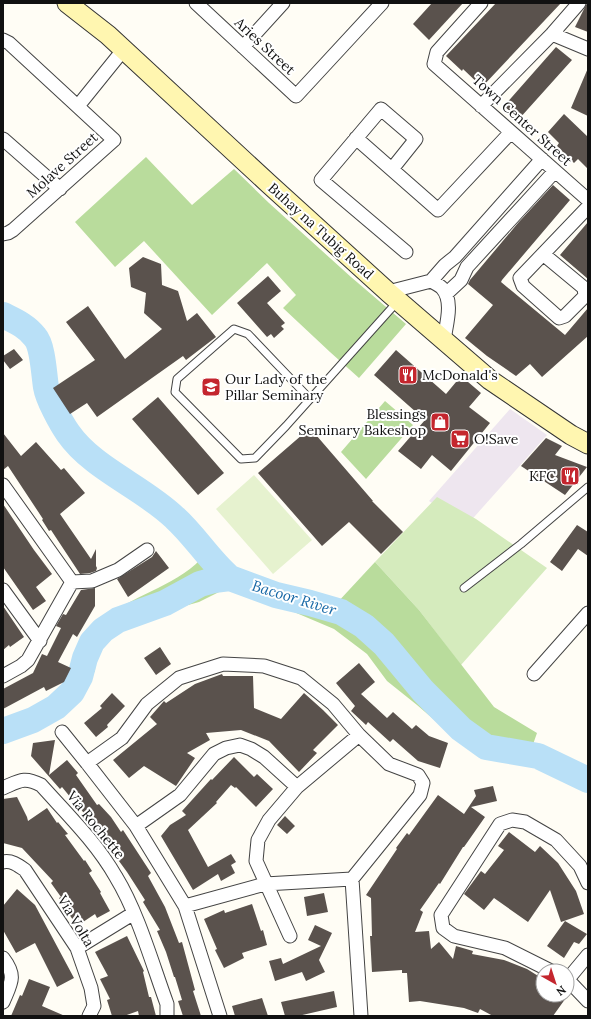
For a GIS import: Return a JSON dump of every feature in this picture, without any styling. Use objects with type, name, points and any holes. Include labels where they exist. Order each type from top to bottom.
[{"type":"main road","name":"Buhay na Tubig Road","points":[[67,3],[124,49],[269,184],[393,296],[490,380],[571,435],[588,444]]},
{"type":"street","name":"Aries Street","points":[[196,3],[296,96],[382,3]]},
{"type":"street","points":[[243,47],[283,3]]},
{"type":"street","name":"Town Center Street","points":[[481,3],[437,52],[434,64],[588,200]]},
{"type":"street","points":[[481,106],[552,34],[579,3]]},
{"type":"street","points":[[552,34],[588,49]]},
{"type":"street","name":"Molave Street","points":[[3,40],[9,43],[114,140],[60,189],[8,232]]},
{"type":"street","points":[[78,106],[124,49]]},
{"type":"street","points":[[392,169],[416,139],[381,109],[321,180],[406,252]]},
{"type":"street","points":[[356,138],[438,210],[511,132]]},
{"type":"street","points":[[3,139],[60,189]]},
{"type":"street","points":[[393,296],[431,281],[445,265],[455,257],[542,159]]},
{"type":"street","points":[[446,294],[461,280],[467,267],[555,171]]},
{"type":"street","points":[[543,254],[584,288],[585,296],[565,316],[559,318],[523,286],[520,278],[588,207]]},
{"type":"street","points":[[431,281],[441,287],[446,294],[448,310],[444,340]]},
{"type":"street","points":[[3,485],[72,582]]},
{"type":"street","points":[[72,582],[92,581],[118,570],[147,550]]},
{"type":"street","points":[[3,676],[21,666],[28,660],[72,582]]},
{"type":"street","points":[[3,590],[40,641]]},
{"type":"street","points":[[534,674],[588,613]]},
{"type":"street","points":[[86,763],[122,738],[147,704],[180,678],[223,664],[264,666],[301,678],[333,704],[359,735],[389,764],[418,775],[423,784],[420,795],[352,879],[361,1016]]},
{"type":"street","points":[[62,732],[136,826],[185,906],[220,1016]]},
{"type":"street","points":[[290,936],[265,884],[256,861],[258,840],[270,820],[297,787],[359,735]]},
{"type":"street","points":[[136,826],[180,795],[214,754],[226,748],[240,745],[251,749],[264,757],[297,787]]},
{"type":"street","name":"Via Rochette","points":[[3,788],[22,780],[32,780],[41,785],[94,844],[117,877],[134,913],[167,1004],[167,1016]]},
{"type":"street","points":[[535,963],[505,948],[454,936],[443,928],[441,915],[500,824],[512,820],[525,822],[556,840],[580,866],[588,883]]},
{"type":"street","name":"Via Volta","points":[[3,862],[6,861],[16,864],[25,870],[77,948],[91,988],[94,1006],[89,1016]]},
{"type":"street","points":[[185,906],[265,884],[352,879]]},
{"type":"street","points":[[77,948],[134,913]]},
{"type":"street","points":[[575,970],[588,955]]},
{"type":"street","points":[[3,958],[11,969],[12,981],[3,1002]]},
{"type":"street","points":[[575,987],[588,1001]]},
{"type":"lane","points":[[310,399],[248,334],[234,329],[177,379],[175,392],[241,459],[255,458],[310,399],[393,296]]},
{"type":"lane","points":[[464,588],[521,544],[588,487]]},
{"type":"shaded area","points":[[510,409],[547,435],[467,525],[429,501]]},
{"type":"green space","points":[[146,157],[192,205],[234,169],[269,203],[351,277],[406,324],[359,378],[283,308],[296,295],[267,263],[212,315],[144,241],[115,267],[75,222]]},
{"type":"green space","points":[[3,304],[36,327],[48,347],[54,371],[52,397],[65,421],[91,451],[159,493],[212,542],[234,567],[250,577],[286,586],[336,604],[375,562],[419,610],[494,707],[537,733],[531,750],[571,764],[588,772],[588,788],[530,764],[482,755],[453,736],[387,681],[367,654],[334,629],[294,612],[227,588],[199,602],[149,616],[120,628],[96,651],[95,671],[75,702],[49,721],[19,730],[3,741],[3,721],[33,709],[51,698],[59,691],[72,674],[87,636],[101,622],[125,605],[178,577],[201,559],[175,530],[148,508],[110,481],[74,451],[50,421],[37,383],[29,337],[3,324]]},
{"type":"green space","points":[[385,401],[413,425],[366,479],[341,452]]},
{"type":"green space","points":[[254,475],[312,540],[273,574],[216,509]]},
{"type":"green space","points":[[437,497],[476,519],[547,568],[461,665],[419,610],[375,562]]},
{"type":"building","points":[[432,3],[463,3],[429,40],[413,24]]},
{"type":"building","points":[[496,3],[561,3],[482,87],[463,69],[462,71],[446,56]]},
{"type":"building","points":[[588,3],[588,32],[575,27]]},
{"type":"building","points":[[556,47],[572,60],[519,119],[504,106]]},
{"type":"building","points":[[588,68],[588,116],[571,108]]},
{"type":"building","points":[[564,114],[588,137],[588,169],[578,159],[574,163],[557,146],[559,143],[548,132]]},
{"type":"building","points":[[553,185],[570,200],[501,282],[565,335],[588,308],[588,336],[542,377],[530,364],[516,376],[487,356],[465,338],[493,305],[468,284],[518,223]]},
{"type":"building","points":[[588,222],[588,279],[560,255]]},
{"type":"building","points":[[143,257],[161,264],[162,285],[178,291],[187,321],[197,313],[216,337],[186,360],[183,356],[97,417],[87,403],[70,414],[53,388],[95,360],[66,322],[88,306],[125,359],[162,329],[144,313],[146,293],[131,287],[129,268]]},
{"type":"building","points":[[268,276],[281,291],[267,303],[285,323],[281,326],[284,329],[274,338],[271,334],[267,337],[237,303]]},
{"type":"building","points":[[14,349],[23,360],[10,369],[3,360],[3,356]]},
{"type":"building","points":[[396,350],[446,394],[461,376],[481,393],[469,407],[490,423],[451,471],[432,455],[421,469],[398,451],[425,420],[374,375]]},
{"type":"building","points":[[158,397],[224,473],[198,495],[132,419]]},
{"type":"building","points":[[310,428],[372,501],[403,532],[381,554],[349,522],[322,546],[258,473]]},
{"type":"building","points":[[3,433],[21,456],[36,442],[61,470],[64,468],[85,493],[60,514],[91,559],[96,549],[96,571],[80,574],[51,530],[49,531],[42,520],[43,519],[8,466],[3,470]]},
{"type":"building","points":[[546,438],[562,446],[555,455],[587,467],[565,495],[521,466]]},
{"type":"building","points":[[3,504],[52,574],[36,587],[46,601],[33,610],[3,567]]},
{"type":"building","points":[[577,525],[588,532],[588,556],[578,549],[562,571],[550,562]]},
{"type":"building","points":[[156,551],[169,568],[128,597],[117,579],[152,557]]},
{"type":"building","points":[[95,588],[95,606],[77,637],[73,634],[58,662],[71,668],[64,682],[46,691],[44,687],[3,709],[3,689],[33,673],[42,654],[47,656],[61,628],[56,626],[63,614],[66,615],[81,590]]},
{"type":"building","points":[[3,606],[24,637],[3,650]]},
{"type":"building","points":[[160,647],[171,664],[156,675],[144,658]]},
{"type":"building","points":[[359,663],[375,682],[361,694],[387,718],[393,712],[412,729],[416,725],[429,736],[448,743],[440,768],[418,761],[393,739],[390,742],[368,722],[366,725],[351,711],[355,706],[336,683]]},
{"type":"building","points":[[222,674],[223,676],[253,676],[254,708],[281,719],[304,693],[338,725],[313,750],[317,753],[299,772],[269,741],[241,730],[206,733],[210,740],[187,753],[195,758],[176,786],[144,766],[129,778],[113,760],[157,724],[150,717],[164,701],[166,703],[195,684]]},
{"type":"building","points":[[112,693],[125,706],[107,725],[108,727],[96,737],[84,723],[102,708],[100,706]]},
{"type":"building","points":[[55,740],[49,775],[67,760],[78,773],[76,775],[97,805],[99,804],[111,817],[121,832],[123,830],[151,873],[148,876],[165,907],[179,943],[182,942],[195,990],[193,991],[201,1016],[183,1016],[178,1001],[182,1000],[166,952],[157,931],[160,930],[143,902],[145,900],[127,872],[72,797],[71,798],[62,787],[60,789],[31,756],[33,743]]},
{"type":"building","points":[[234,757],[254,777],[257,774],[273,789],[256,807],[236,787],[235,788],[231,785],[216,802],[217,803],[188,830],[208,867],[231,854],[236,862],[231,865],[235,873],[221,881],[218,874],[193,890],[161,836],[170,825],[186,815],[182,811],[211,779],[212,780]]},
{"type":"building","points":[[493,786],[497,801],[471,807],[485,817],[463,847],[440,884],[439,883],[420,910],[423,912],[415,932],[429,931],[431,949],[439,942],[453,959],[456,946],[473,951],[472,954],[504,960],[527,969],[535,974],[535,1003],[562,1003],[553,1016],[493,1016],[480,1009],[478,1013],[464,1008],[420,1001],[409,1002],[407,973],[402,973],[402,970],[372,972],[370,936],[372,936],[371,898],[366,895],[397,849],[396,848],[407,833],[409,835],[438,795],[464,814],[476,796],[474,790]]},
{"type":"building","points":[[17,797],[28,821],[47,808],[57,823],[58,822],[68,834],[65,835],[92,871],[89,873],[101,892],[100,893],[110,911],[97,918],[95,914],[77,926],[69,914],[71,913],[59,898],[61,897],[51,883],[53,881],[22,848],[3,843],[3,799]]},
{"type":"building","points":[[285,816],[295,826],[287,834],[277,825]]},
{"type":"building","points":[[509,832],[535,852],[540,846],[558,863],[576,891],[584,914],[561,922],[550,890],[528,922],[494,898],[484,910],[464,894],[481,871],[485,874],[504,850],[498,846]]},
{"type":"building","points":[[17,889],[35,905],[74,978],[57,987],[35,943],[16,953],[3,930],[3,906]]},
{"type":"building","points":[[324,893],[328,912],[307,916],[304,897]]},
{"type":"building","points":[[252,904],[261,931],[263,930],[267,945],[242,953],[244,958],[224,968],[215,950],[217,949],[204,919],[224,910],[225,913]]},
{"type":"building","points":[[565,921],[587,934],[579,944],[574,942],[564,958],[547,946]]},
{"type":"building","points":[[315,925],[332,933],[319,960],[325,972],[306,981],[302,972],[275,981],[269,961],[281,958],[283,964],[321,946],[308,940]]},
{"type":"building","points":[[127,936],[144,971],[149,997],[151,997],[156,1016],[139,1016],[138,1011],[124,1016],[112,1016],[107,1000],[110,999],[100,979],[108,976],[95,952]]},
{"type":"building","points":[[29,979],[50,987],[42,1006],[65,1016],[11,1016]]},
{"type":"building","points":[[334,991],[337,1007],[298,1016],[285,1016],[281,1002]]},
{"type":"building","points":[[262,998],[268,1016],[235,1016],[232,1006]]},
{"type":"waterway","points":[[3,315],[25,327],[38,341],[49,398],[65,429],[78,446],[104,468],[148,497],[175,518],[189,532],[215,564],[230,578]]},
{"type":"waterway","name":"Bacoor River","points":[[3,731],[33,720],[56,707],[72,692],[80,677],[85,658],[92,642],[103,630],[118,620],[165,603],[200,584],[230,578],[276,595],[341,612],[364,626],[384,644],[423,691],[461,729],[486,747],[538,756],[588,780]]},
{"type":"place","name":"McDonald's","points":[[408,375]]},
{"type":"place","name":"Our Lady of the Pillar Seminary","points":[[211,387]]},
{"type":"place","name":"Blessings Seminary Bakeshop","points":[[440,422]]},
{"type":"place","name":"O!Save","points":[[460,439]]},
{"type":"place","name":"KFC","points":[[570,476]]}]
